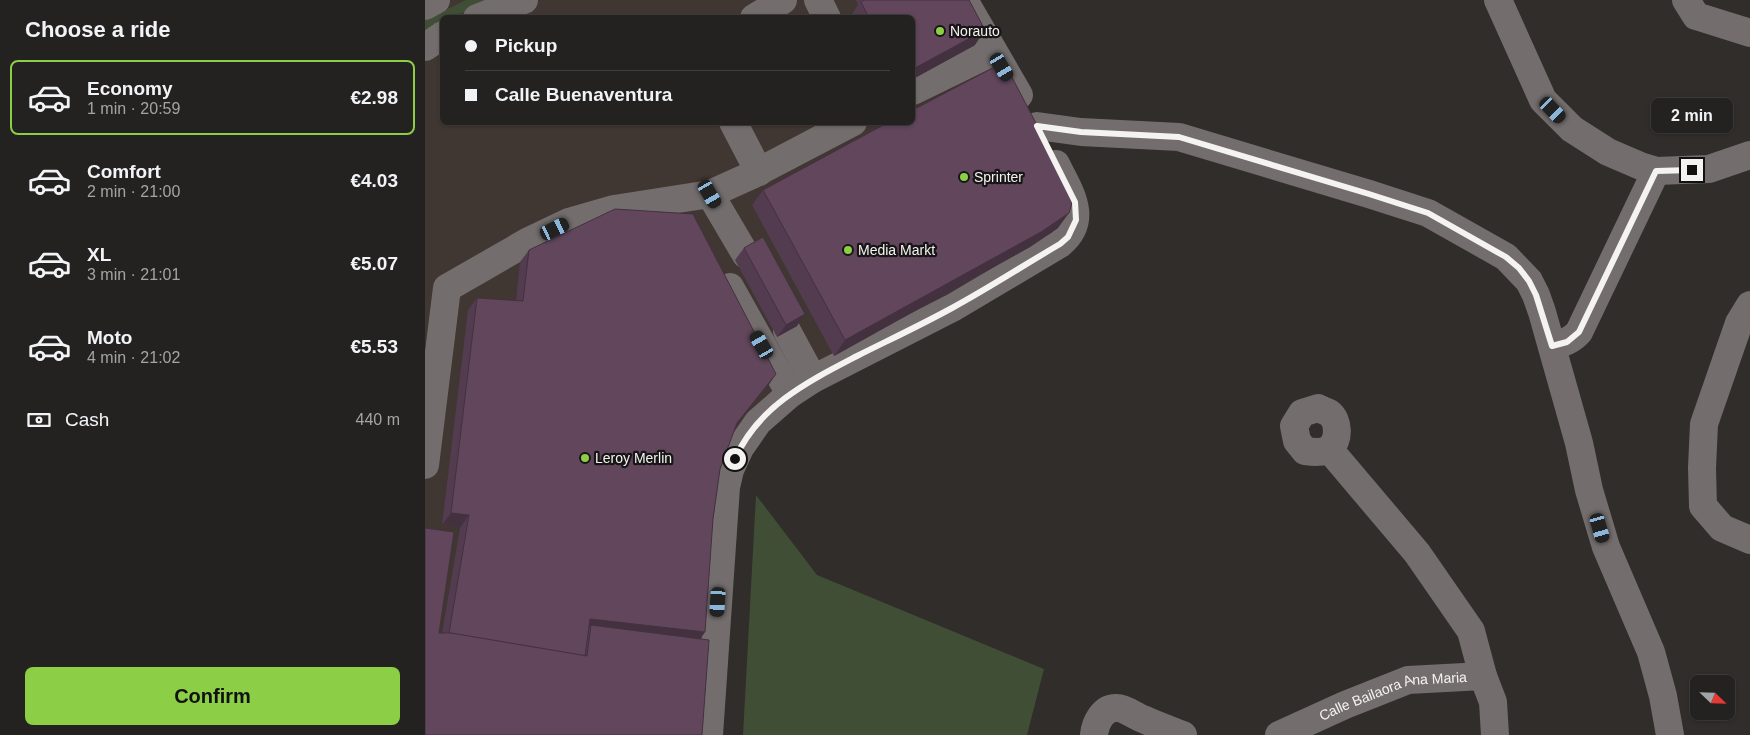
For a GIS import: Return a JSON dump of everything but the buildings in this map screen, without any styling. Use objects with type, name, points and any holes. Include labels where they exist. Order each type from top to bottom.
[{"type":"street","points":[[425,6],[436,0]]},
{"type":"street","points":[[485,15],[524,0]]},
{"type":"street","points":[[759,15],[783,0]]},
{"type":"street","points":[[818,0],[826,15]]},
{"type":"street","points":[[709,735],[726,488],[740,448],[758,422],[790,394],[813,379],[954,307],[1060,244],[1068,237],[1076,220],[1075,202],[1037,126],[964,0]]},
{"type":"street","points":[[1498,0],[1543,100],[1572,129],[1608,152],[1656,171],[1709,169],[1750,155]]},
{"type":"street","points":[[1686,0],[1696,16],[1750,33]]},
{"type":"street","points":[[425,47],[440,37]]},
{"type":"street","points":[[915,90],[993,52]]},
{"type":"street","points":[[735,125],[759,172]]},
{"type":"street","points":[[425,465],[447,288],[527,242],[569,222],[614,209],[710,194],[759,172],[847,125]]},
{"type":"street","points":[[1037,126],[1081,132],[1179,137],[1428,213],[1506,257],[1519,268],[1529,281],[1536,295],[1552,346],[1605,547],[1651,652],[1663,696],[1669,735]]},
{"type":"street","points":[[1552,346],[1567,342],[1579,332],[1656,171]]},
{"type":"street","points":[[710,194],[746,255]]},
{"type":"street","points":[[680,199],[694,224]]},
{"type":"street","points":[[718,267],[790,394]]},
{"type":"street","points":[[1750,305],[1739,323],[1704,424],[1702,468],[1703,506],[1722,528],[1750,540]]},
{"type":"street","points":[[787,331],[813,379]]},
{"type":"street","points":[[1329,449],[1417,553],[1471,631],[1483,676],[1493,702],[1495,735]]},
{"type":"street","name":"Calle Bailaora Ana Maria","points":[[1279,735],[1345,705],[1408,680],[1483,676]]},
{"type":"street","points":[[1094,735],[1097,721],[1103,714],[1118,708],[1183,735]]},
{"type":"shaded area","points":[[436,0],[964,0],[1076,220],[813,379],[740,448],[709,735],[425,735],[425,6]]},
{"type":"green space","points":[[466,0],[491,0],[458,15],[440,15],[440,24],[425,33],[425,20]]},
{"type":"green space","points":[[756,495],[817,575],[1044,669],[1027,735],[743,735]]},
{"type":"place","name":"Norauto","points":[[940,31]]},
{"type":"place","name":"Sprinter","points":[[964,177]]},
{"type":"place","name":"Media Markt","points":[[848,250]]},
{"type":"place","name":"Leroy Merlin","points":[[585,458]]},
{"type":"route","points":[[735,459],[740,448],[758,422],[790,394],[813,379],[954,307],[1060,244],[1068,237],[1076,220],[1075,202],[1037,126],[1081,132],[1179,137],[1428,213],[1506,257],[1519,268],[1529,281],[1536,295],[1552,346],[1567,342],[1579,332],[1656,171],[1675,172],[1692,170]]}]
